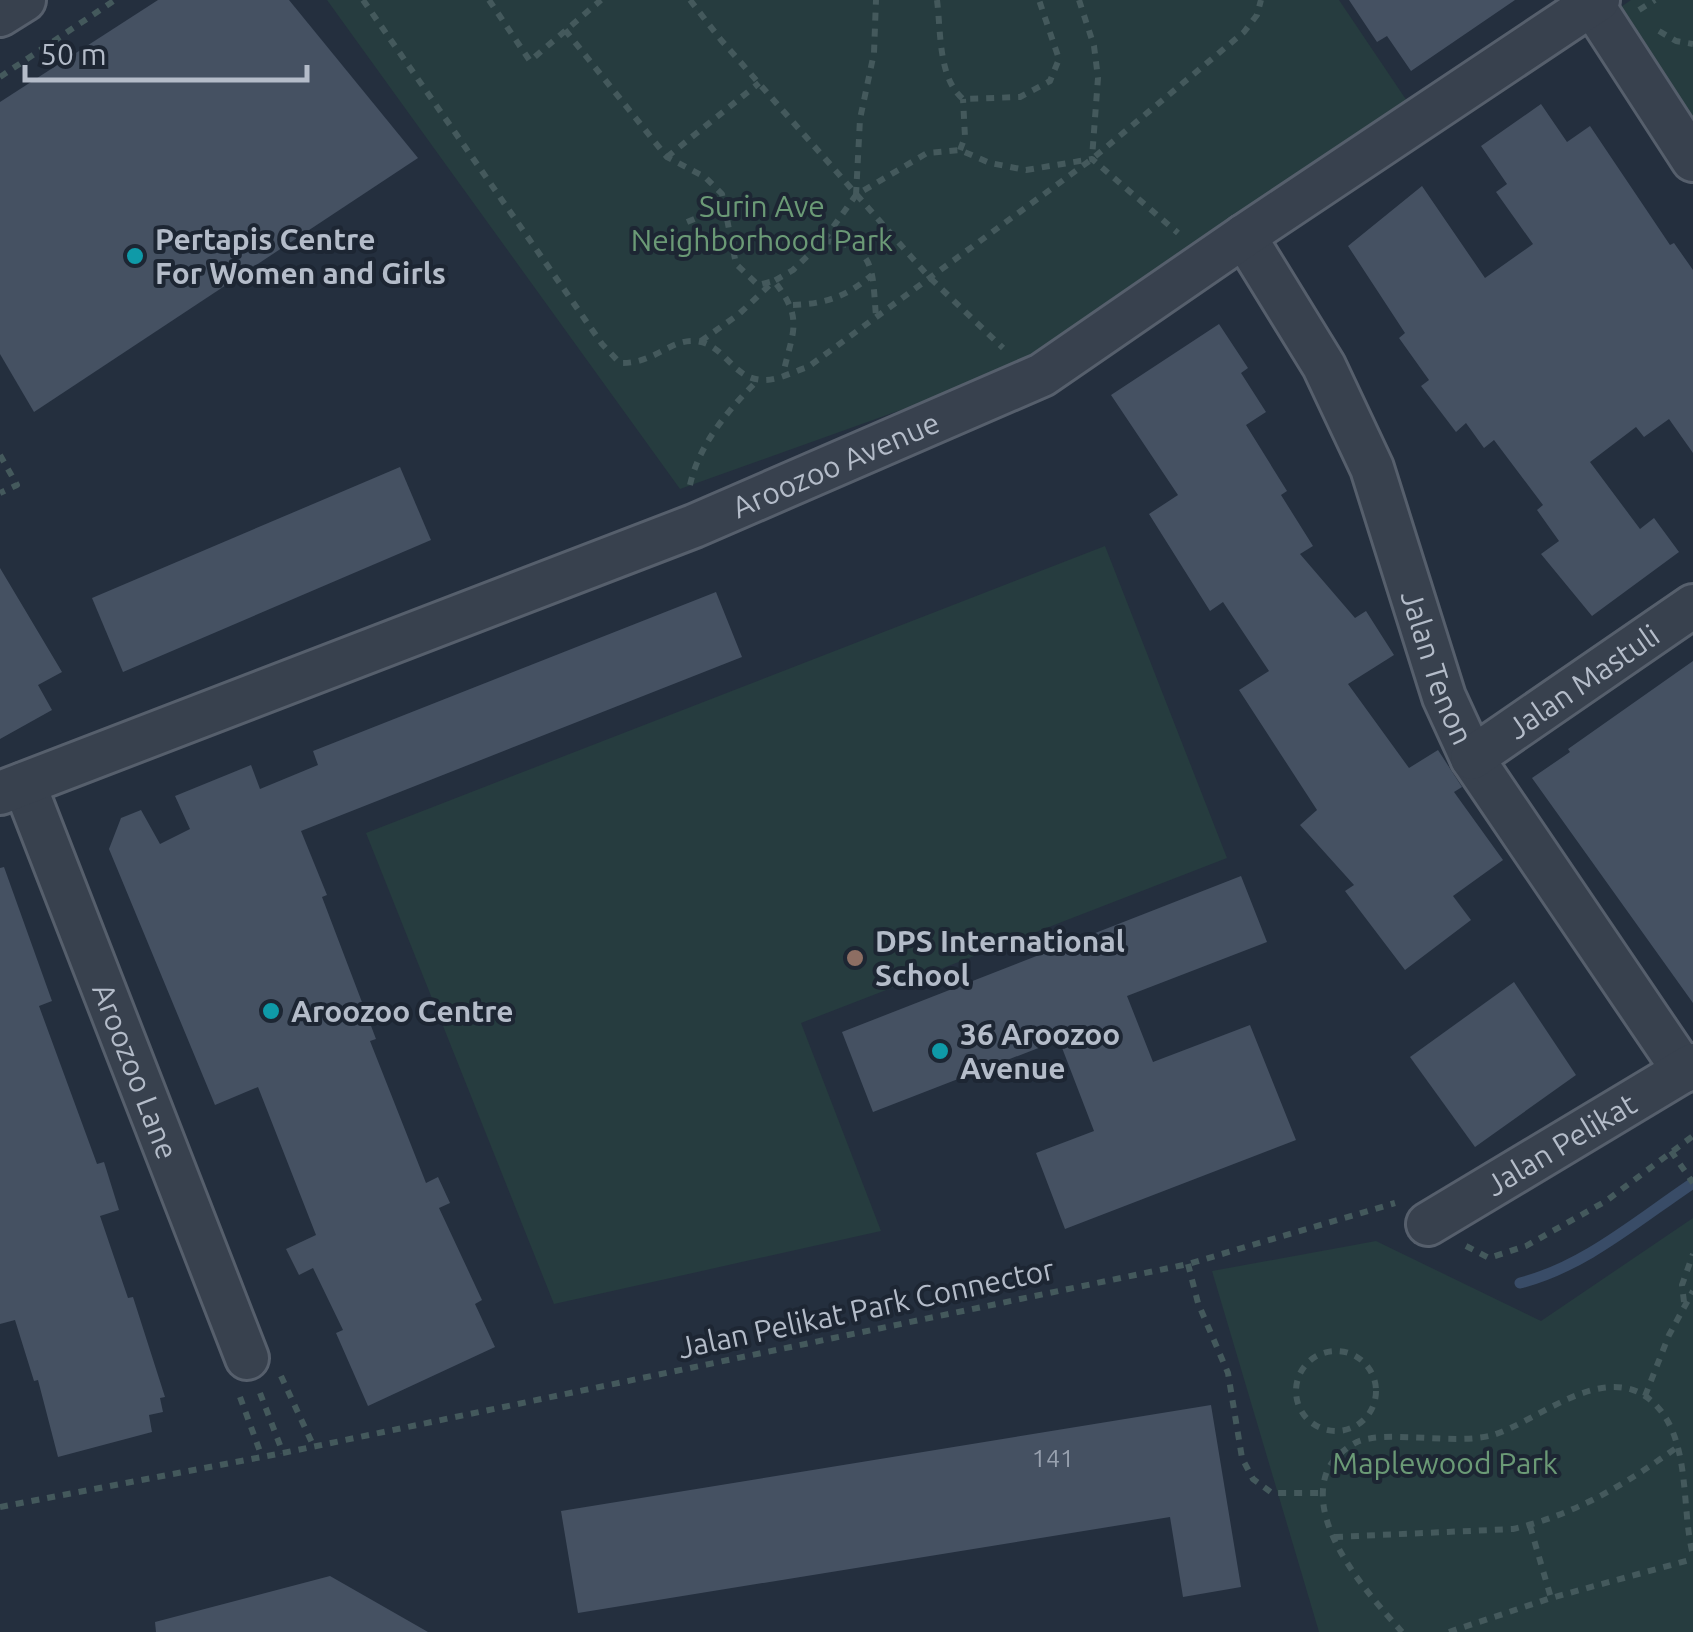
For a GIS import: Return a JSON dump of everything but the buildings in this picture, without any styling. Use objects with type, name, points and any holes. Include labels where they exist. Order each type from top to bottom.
[{"type":"street","points":[[0,15],[24,0]]},
{"type":"street","points":[[1595,2],[1693,160]]},
{"type":"street","name":"Aroozoo Avenue","points":[[12,789],[659,540],[1042,375],[1595,2]]},
{"type":"street","name":"Jalan Tenon","points":[[1244,236],[1324,366],[1372,468],[1434,668],[1472,758],[1688,1068]]},
{"type":"street","name":"Jalan Mastuli","points":[[1472,758],[1693,606]]},
{"type":"street","name":"Aroozoo Lane","points":[[12,789],[247,1358]]},
{"type":"street","name":"Jalan Pelikat","points":[[1428,1224],[1688,1068]]},
{"type":"path","points":[[0,77],[116,0]]},
{"type":"path","points":[[363,0],[602,344],[620,363],[649,360],[685,340],[701,341],[717,350],[744,377],[759,379],[808,367],[1092,160],[1244,32],[1261,0]]},
{"type":"path","points":[[489,0],[530,61],[601,0]]},
{"type":"path","points":[[690,0],[928,276],[1012,358]]},
{"type":"path","points":[[856,195],[860,119],[874,52],[876,0]]},
{"type":"path","points":[[937,0],[946,68],[952,90],[962,100],[965,138],[960,150]]},
{"type":"path","points":[[962,100],[1020,97],[1050,80],[1059,59],[1039,0]]},
{"type":"path","points":[[1079,0],[1094,46],[1098,78],[1092,160]]},
{"type":"path","points":[[565,30],[666,157],[705,178],[722,194],[736,264],[758,284],[774,281]]},
{"type":"path","points":[[666,157],[760,83]]},
{"type":"path","points":[[701,341],[739,314],[774,281],[794,270],[823,241],[856,195],[928,153],[960,150],[1026,170],[1092,160],[1191,244]]},
{"type":"path","points":[[686,222],[725,206]]},
{"type":"path","points":[[823,241],[844,242],[863,252],[870,264],[876,318]]},
{"type":"path","points":[[793,305],[818,304],[848,295],[872,276]]},
{"type":"path","points":[[774,281],[793,305],[793,329],[782,376]]},
{"type":"path","points":[[689,489],[702,451],[730,408],[759,379]]},
{"type":"path","points":[[0,455],[16,485],[0,493]]},
{"type":"path","name":"Jalan Pelikat Park Connector","points":[[0,1507],[282,1453],[1188,1264],[1396,1203],[1489,1258],[1526,1246],[1606,1201],[1693,1136]]},
{"type":"path","points":[[1671,1151],[1693,1183]]},
{"type":"path","points":[[1684,1304],[1682,1285],[1693,1254]]},
{"type":"path","points":[[1188,1264],[1198,1303],[1228,1373],[1242,1458],[1253,1479],[1272,1492],[1323,1493]]},
{"type":"path","points":[[1645,1396],[1693,1291]]},
{"type":"path","points":[[1350,1353],[1371,1370],[1376,1397],[1372,1411],[1364,1422],[1351,1429],[1324,1430],[1312,1423],[1296,1399],[1301,1372],[1322,1354],[1350,1353]]},
{"type":"path","points":[[247,1358],[282,1453]]},
{"type":"path","points":[[1402,1632],[1352,1570],[1326,1514],[1326,1473],[1336,1457],[1359,1441],[1486,1437],[1514,1428],[1586,1391],[1624,1388],[1645,1396],[1672,1429],[1693,1557],[1450,1632]]},
{"type":"path","points":[[1351,1429],[1359,1441]]},
{"type":"path","points":[[1336,1537],[1391,1537],[1530,1526],[1602,1495],[1676,1448]]},
{"type":"path","points":[[1530,1526],[1551,1598]]},
{"type":"green space","name":"Surin Ave Neighborhood Park","points":[[327,0],[1339,0],[1407,101],[1035,362],[680,489]]},
{"type":"green space","points":[[1631,0],[1693,0],[1693,124],[1618,9]]},
{"type":"green space","points":[[1105,546],[1227,858],[801,1023],[881,1231],[554,1304],[366,833]]},
{"type":"green space","name":"Maplewood Park","points":[[1693,1218],[1693,1632],[1319,1632],[1212,1271],[1376,1241],[1541,1321]]},
{"type":"waterway","points":[[1520,1283],[1589,1254],[1693,1183]]},
{"type":"place","name":"Pertapis Centre For Women and Girls","points":[[135,256]]},
{"type":"place","name":"DPS International School","points":[[855,958]]},
{"type":"place","name":"Aroozoo Centre","points":[[271,1011]]},
{"type":"place","name":"36 Aroozoo Avenue","points":[[940,1051]]}]
